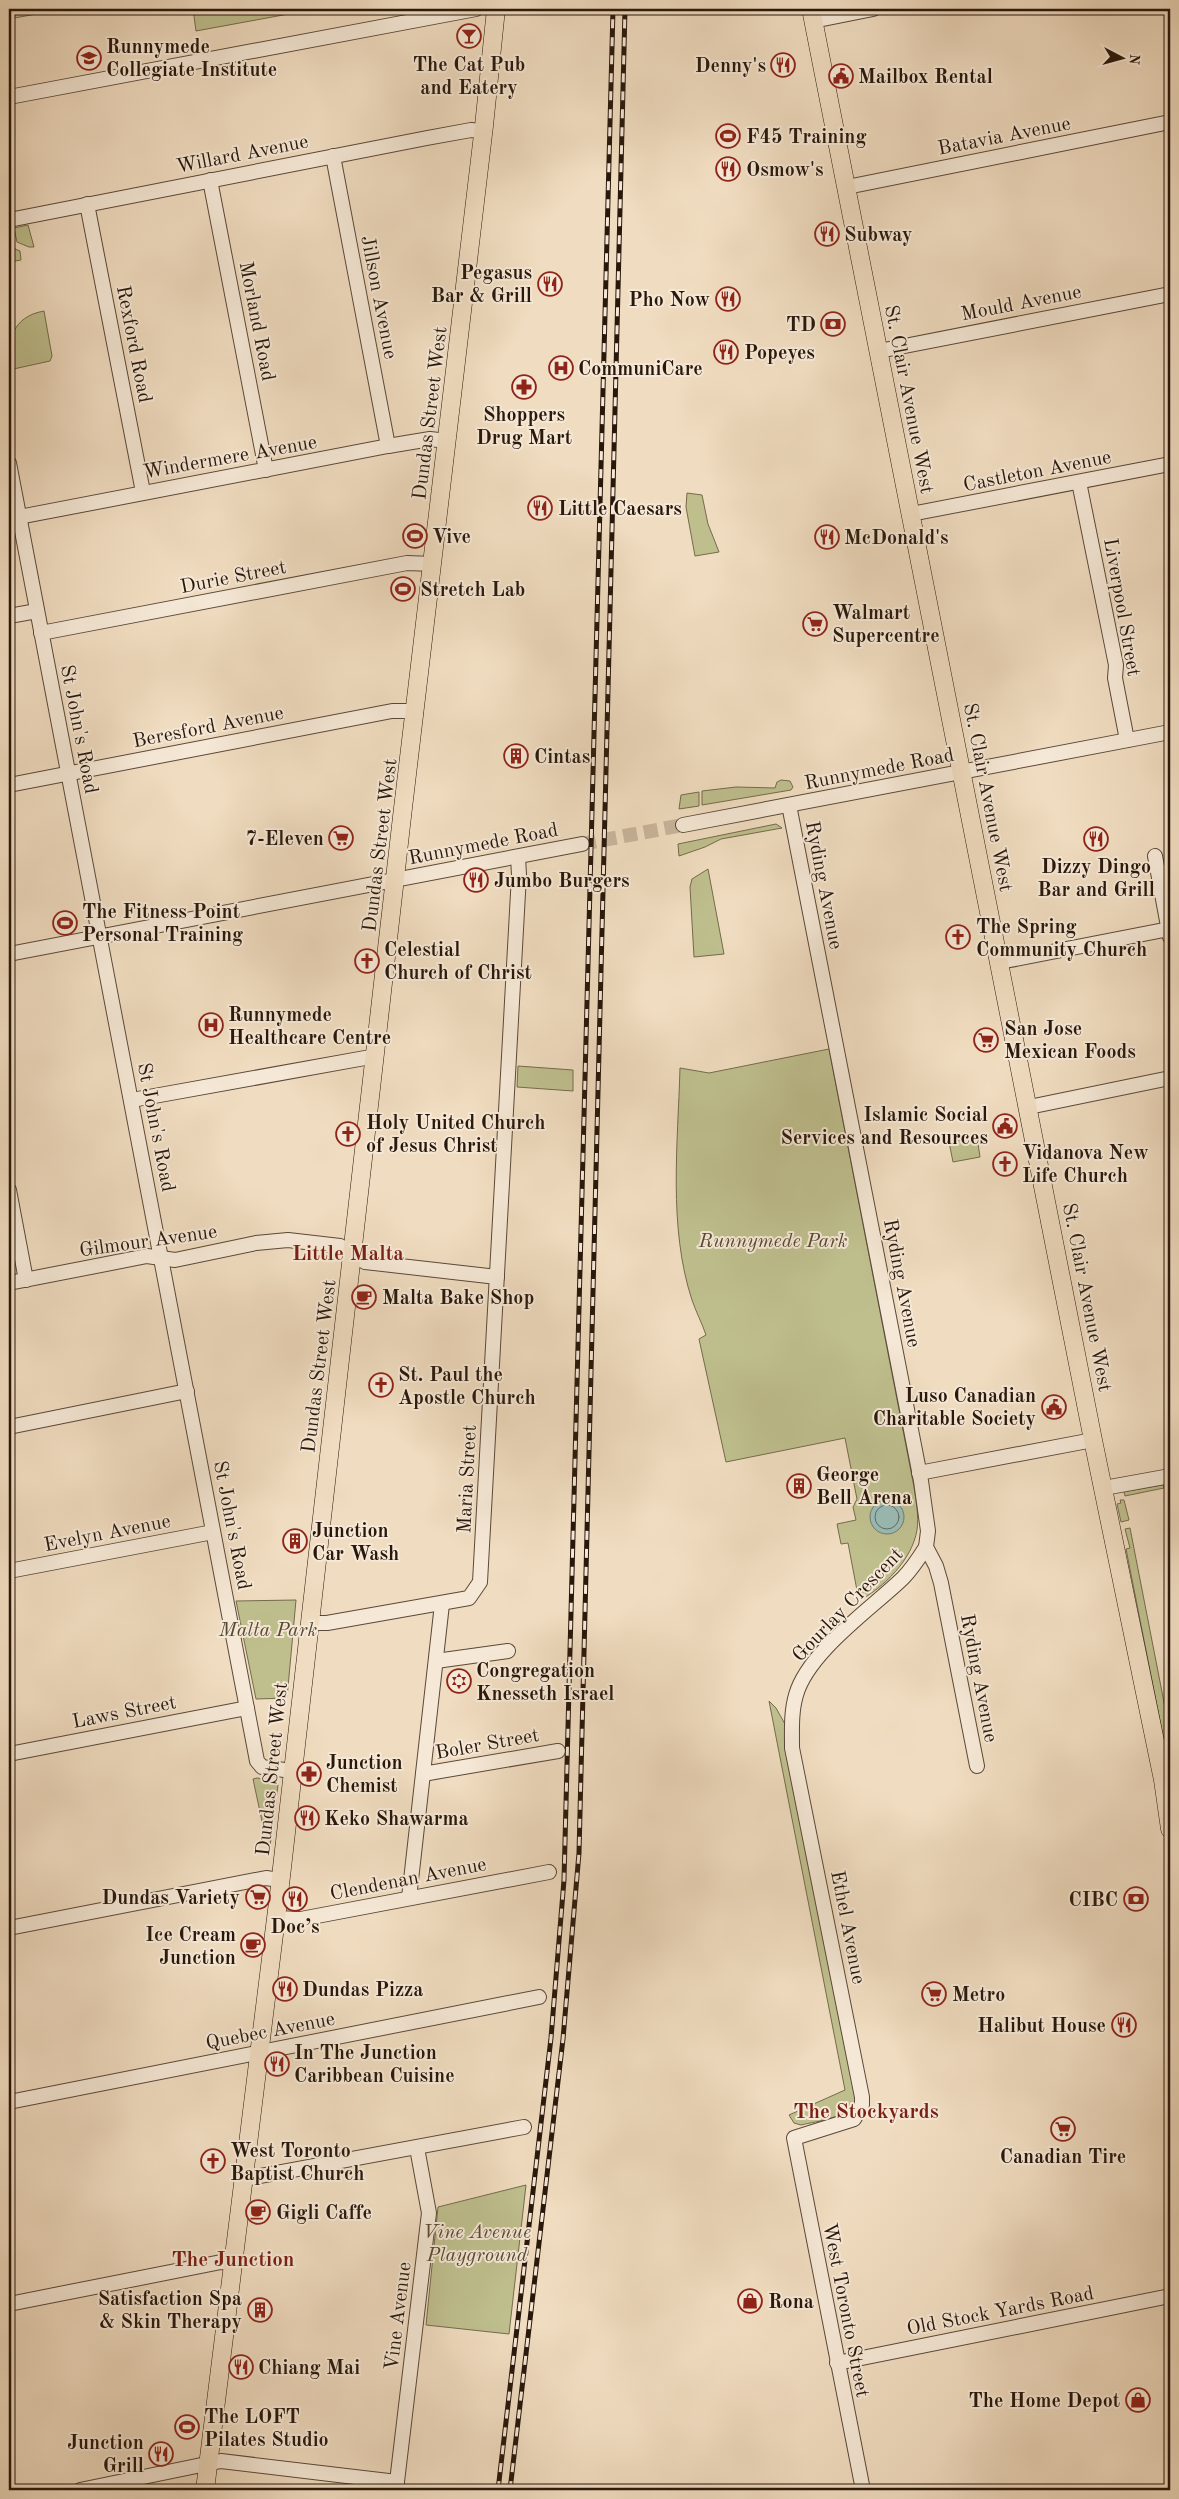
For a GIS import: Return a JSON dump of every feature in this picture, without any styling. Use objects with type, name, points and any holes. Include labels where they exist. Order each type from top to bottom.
[{"type":"main road","name":"Dundas Street West","points":[[205,2490],[260,2052],[484,132],[496,9]]},
{"type":"main road","name":"St. Clair Avenue West","points":[[812,15],[1029,1107],[1093,1440],[1166,1779],[1170,1829]]},
{"type":"street","points":[[9,97],[476,9]]},
{"type":"street","points":[[812,15],[873,9]]},
{"type":"street","name":"Batavia Avenue","points":[[846,187],[1170,122]]},
{"type":"street","name":"Willard Avenue","points":[[9,220],[461,132],[484,132]]},
{"type":"street","name":"Jillson Avenue","points":[[333,156],[388,446]]},
{"type":"street","name":"Morland Road","points":[[210,180],[266,470]]},
{"type":"street","name":"Rexford Road","points":[[88,204],[143,492]]},
{"type":"street","name":"Mould Avenue","points":[[879,351],[1170,294]]},
{"type":"street","name":"Windermere Avenue","points":[[19,517],[430,438],[447,441]]},
{"type":"street","name":"St John's Road","points":[[9,463],[257,1761],[262,1767],[268,1769],[292,1771]]},
{"type":"street","name":"Castleton Avenue","points":[[912,514],[1170,464]]},
{"type":"street","name":"Liverpool Street","points":[[1079,482],[1116,665],[1115,678],[1127,740]]},
{"type":"street","name":"Durie Street","points":[[41,634],[407,563],[433,564]]},
{"type":"street","points":[[9,616],[37,611]]},
{"type":"street","name":"Beresford Avenue","points":[[9,785],[392,710],[416,711]]},
{"type":"street","name":"Runnymede Road","points":[[683,825],[1170,732]]},
{"type":"street","name":"Ryding Avenue","points":[[789,805],[919,1473],[928,1531],[926,1547],[936,1566],[941,1583],[978,1766]]},
{"type":"street","name":"Runnymede Road","points":[[9,954],[582,844]]},
{"type":"street","points":[[1000,962],[1169,934],[1155,856]]},
{"type":"street","name":"Maria Street","points":[[309,1623],[327,1623],[469,1598],[480,1582],[519,875],[518,857]]},
{"type":"street","points":[[132,1100],[376,1056]]},
{"type":"street","points":[[1029,1107],[1170,1078]]},
{"type":"street","points":[[9,1190],[26,1280]]},
{"type":"street","name":"Gilmour Avenue","points":[[9,1283],[147,1256],[176,1260],[256,1244],[288,1240],[340,1246],[366,1262],[497,1277]]},
{"type":"street","points":[[9,1427],[187,1391]]},
{"type":"street","points":[[919,1473],[1093,1440]]},
{"type":"street","points":[[1104,1488],[1170,1476]]},
{"type":"street","name":"Evelyn Avenue","points":[[9,1571],[213,1532]]},
{"type":"street","name":"Gourlay Crescent","points":[[792,1748],[793,1712],[797,1693],[806,1672],[820,1655],[904,1576],[926,1547]]},
{"type":"street","points":[[409,1898],[442,1604]]},
{"type":"street","points":[[436,1661],[508,1651]]},
{"type":"street","name":"Laws Street","points":[[9,1754],[247,1708]]},
{"type":"street","name":"Ethel Avenue","points":[[792,1748],[862,2097],[862,2105],[854,2119],[794,2138]]},
{"type":"street","name":"Boler Street","points":[[422,1774],[558,1751]]},
{"type":"street","name":"Clendenan Avenue","points":[[275,1918],[301,1919],[549,1872]]},
{"type":"street","points":[[9,1928],[266,1878],[280,1880]]},
{"type":"street","name":"Quebec Avenue","points":[[9,2102],[539,1997]]},
{"type":"street","points":[[244,2179],[524,2127]]},
{"type":"street","name":"West Toronto Street","points":[[794,2138],[862,2490]]},
{"type":"street","name":"Vine Avenue","points":[[397,2486],[429,2213],[417,2148]]},
{"type":"street","points":[[9,2304],[220,2262],[233,2263]]},
{"type":"street","name":"Old Stock Yards Road","points":[[837,2362],[1170,2296]]},
{"type":"street","points":[[80,2490],[221,2461],[397,2486]]},
{"type":"green space","points":[[9,9],[53,9],[53,11],[9,19]]},
{"type":"green space","points":[[193,9],[304,9],[305,11],[196,31]]},
{"type":"green space","points":[[28,225],[34,247],[17,242],[14,228]]},
{"type":"green space","points":[[9,243],[20,251],[21,260],[9,262]]},
{"type":"green space","points":[[44,311],[52,356],[50,361],[9,370],[9,349],[18,325],[33,314]]},
{"type":"green space","points":[[687,493],[702,495],[708,524],[719,552],[695,556],[686,507]]},
{"type":"green space","points":[[781,780],[790,781],[793,787],[791,790],[702,805],[702,791],[736,787],[775,788],[777,782]]},
{"type":"green space","points":[[699,792],[699,806],[679,809],[681,795]]},
{"type":"green space","points":[[776,824],[782,828],[721,839],[679,856],[678,844]]},
{"type":"green space","points":[[708,869],[724,954],[694,957],[690,887],[692,879]]},
{"type":"green space","name":"Runnymede Park","points":[[829,1049],[914,1487],[918,1525],[914,1541],[903,1562],[878,1588],[859,1601],[848,1543],[841,1544],[837,1524],[856,1520],[853,1507],[857,1499],[845,1438],[726,1462],[699,1339],[706,1335],[692,1300],[685,1272],[677,1214],[676,1185],[680,1068],[709,1073]]},
{"type":"green space","points":[[518,1066],[573,1070],[573,1091],[517,1087]]},
{"type":"green space","points":[[977,1137],[980,1157],[953,1162],[949,1142]]},
{"type":"green space","points":[[1163,1485],[1164,1488],[1125,1496],[1124,1492],[1128,1491]]},
{"type":"green space","points":[[1120,1500],[1124,1500],[1129,1520],[1121,1522],[1117,1504],[1121,1503]]},
{"type":"green space","points":[[1130,1528],[1170,1733],[1170,1742],[1167,1743],[1164,1741],[1126,1549],[1130,1548],[1125,1529]]},
{"type":"green space","name":"Malta Park","points":[[296,1600],[287,1698],[256,1699],[236,1601]]},
{"type":"green space","points":[[769,1701],[776,1708],[785,1724],[856,2098],[848,2110],[833,2118],[801,2125],[794,2123],[789,2115],[845,2090]]},
{"type":"green space","points":[[253,1779],[275,1781],[278,1785],[269,1854]]},
{"type":"green space","name":"Vine Avenue Playground","points":[[526,2185],[509,2334],[426,2325],[438,2207]]},
{"type":"water","points":[[887,1500],[894,1501],[899,1505],[903,1510],[903,1524],[899,1529],[894,1533],[887,1534],[880,1533],[875,1529],[871,1524],[870,1517],[871,1510],[875,1505],[880,1501]]},
{"type":"tunnel","points":[[582,844],[683,825]]},
{"type":"railway","points":[[498,2490],[551,2038],[564,1880],[613,9]]},
{"type":"railway","points":[[510,2490],[563,2039],[579,1853],[625,9]]},
{"type":"place","name":"The Cat Pub and Eatery","points":[[469,36]]},
{"type":"place","name":"Runnymede Collegiate Institute","points":[[89,58]]},
{"type":"place","name":"Denny's","points":[[783,65]]},
{"type":"place","name":"Mailbox Rental","points":[[841,76]]},
{"type":"place","name":"F45 Training","points":[[728,136]]},
{"type":"place","name":"Osmow's","points":[[728,169]]},
{"type":"place","name":"Subway","points":[[827,234]]},
{"type":"place","name":"Pegasus Bar & Grill","points":[[550,284]]},
{"type":"place","name":"Pho Now","points":[[728,299]]},
{"type":"place","name":"TD","points":[[833,324]]},
{"type":"place","name":"Popeyes","points":[[726,352]]},
{"type":"place","name":"CommuniCare","points":[[561,368]]},
{"type":"place","name":"Shoppers Drug Mart","points":[[524,387]]},
{"type":"place","name":"Little Caesars","points":[[540,508]]},
{"type":"place","name":"Vive","points":[[415,536]]},
{"type":"place","name":"McDonald's","points":[[827,537]]},
{"type":"place","name":"Stretch Lab","points":[[403,589]]},
{"type":"place","name":"Walmart Supercentre","points":[[815,624]]},
{"type":"place","name":"Cintas","points":[[516,756]]},
{"type":"place","name":"7-Eleven","points":[[341,838]]},
{"type":"place","name":"Dizzy Dingo Bar and Grill","points":[[1096,839]]},
{"type":"place","name":"Jumbo Burgers","points":[[476,880]]},
{"type":"place","name":"The Fitness Point Personal Training","points":[[65,923]]},
{"type":"place","name":"The Spring Community Church","points":[[958,937]]},
{"type":"place","name":"Celestial Church of Christ","points":[[367,961]]},
{"type":"place","name":"Runnymede Healthcare Centre","points":[[211,1025]]},
{"type":"place","name":"San Jose Mexican Foods","points":[[986,1040]]},
{"type":"place","name":"Islamic Social Services and Resources","points":[[1005,1126]]},
{"type":"place","name":"Holy United Church of Jesus Christ","points":[[348,1134]]},
{"type":"place","name":"Vidanova New Life Church","points":[[1005,1164]]},
{"type":"place","name":"Malta Bake Shop","points":[[364,1297]]},
{"type":"place","name":"St. Paul the Apostle Church","points":[[381,1385]]},
{"type":"place","name":"Luso Canadian Charitable Society","points":[[1054,1407]]},
{"type":"place","name":"George Bell Arena","points":[[799,1486]]},
{"type":"place","name":"Junction Car Wash","points":[[295,1541]]},
{"type":"place","name":"Congregation Knesseth Israel","points":[[459,1681]]},
{"type":"place","name":"Junction Chemist","points":[[309,1774]]},
{"type":"place","name":"Keko Shawarma","points":[[307,1818]]},
{"type":"place","name":"Dundas Variety","points":[[258,1897]]},
{"type":"place","name":"Doc’s","points":[[295,1899]]},
{"type":"place","name":"CIBC","points":[[1136,1899]]},
{"type":"place","name":"Ice Cream Junction","points":[[253,1945]]},
{"type":"place","name":"Dundas Pizza","points":[[285,1989]]},
{"type":"place","name":"Metro","points":[[934,1994]]},
{"type":"place","name":"Halibut House","points":[[1124,2025]]},
{"type":"place","name":"In The Junction Caribbean Cuisine","points":[[277,2064]]},
{"type":"place","name":"Canadian Tire","points":[[1063,2129]]},
{"type":"place","name":"West Toronto Baptist Church","points":[[213,2161]]},
{"type":"place","name":"Gigli Caffe","points":[[258,2212]]},
{"type":"place","name":"Rona","points":[[750,2301]]},
{"type":"place","name":"Satisfaction Spa & Skin Therapy","points":[[260,2310]]},
{"type":"place","name":"Chiang Mai","points":[[241,2367]]},
{"type":"place","name":"The Home Depot","points":[[1138,2400]]},
{"type":"place","name":"The LOFT Pilates Studio","points":[[187,2427]]},
{"type":"place","name":"Junction Grill","points":[[161,2454]]},
{"type":"district","name":"Little Malta","points":[[348,1253]]},
{"type":"district","name":"The Stockyards","points":[[866,2111]]},
{"type":"district","name":"The Junction","points":[[233,2259]]}]
